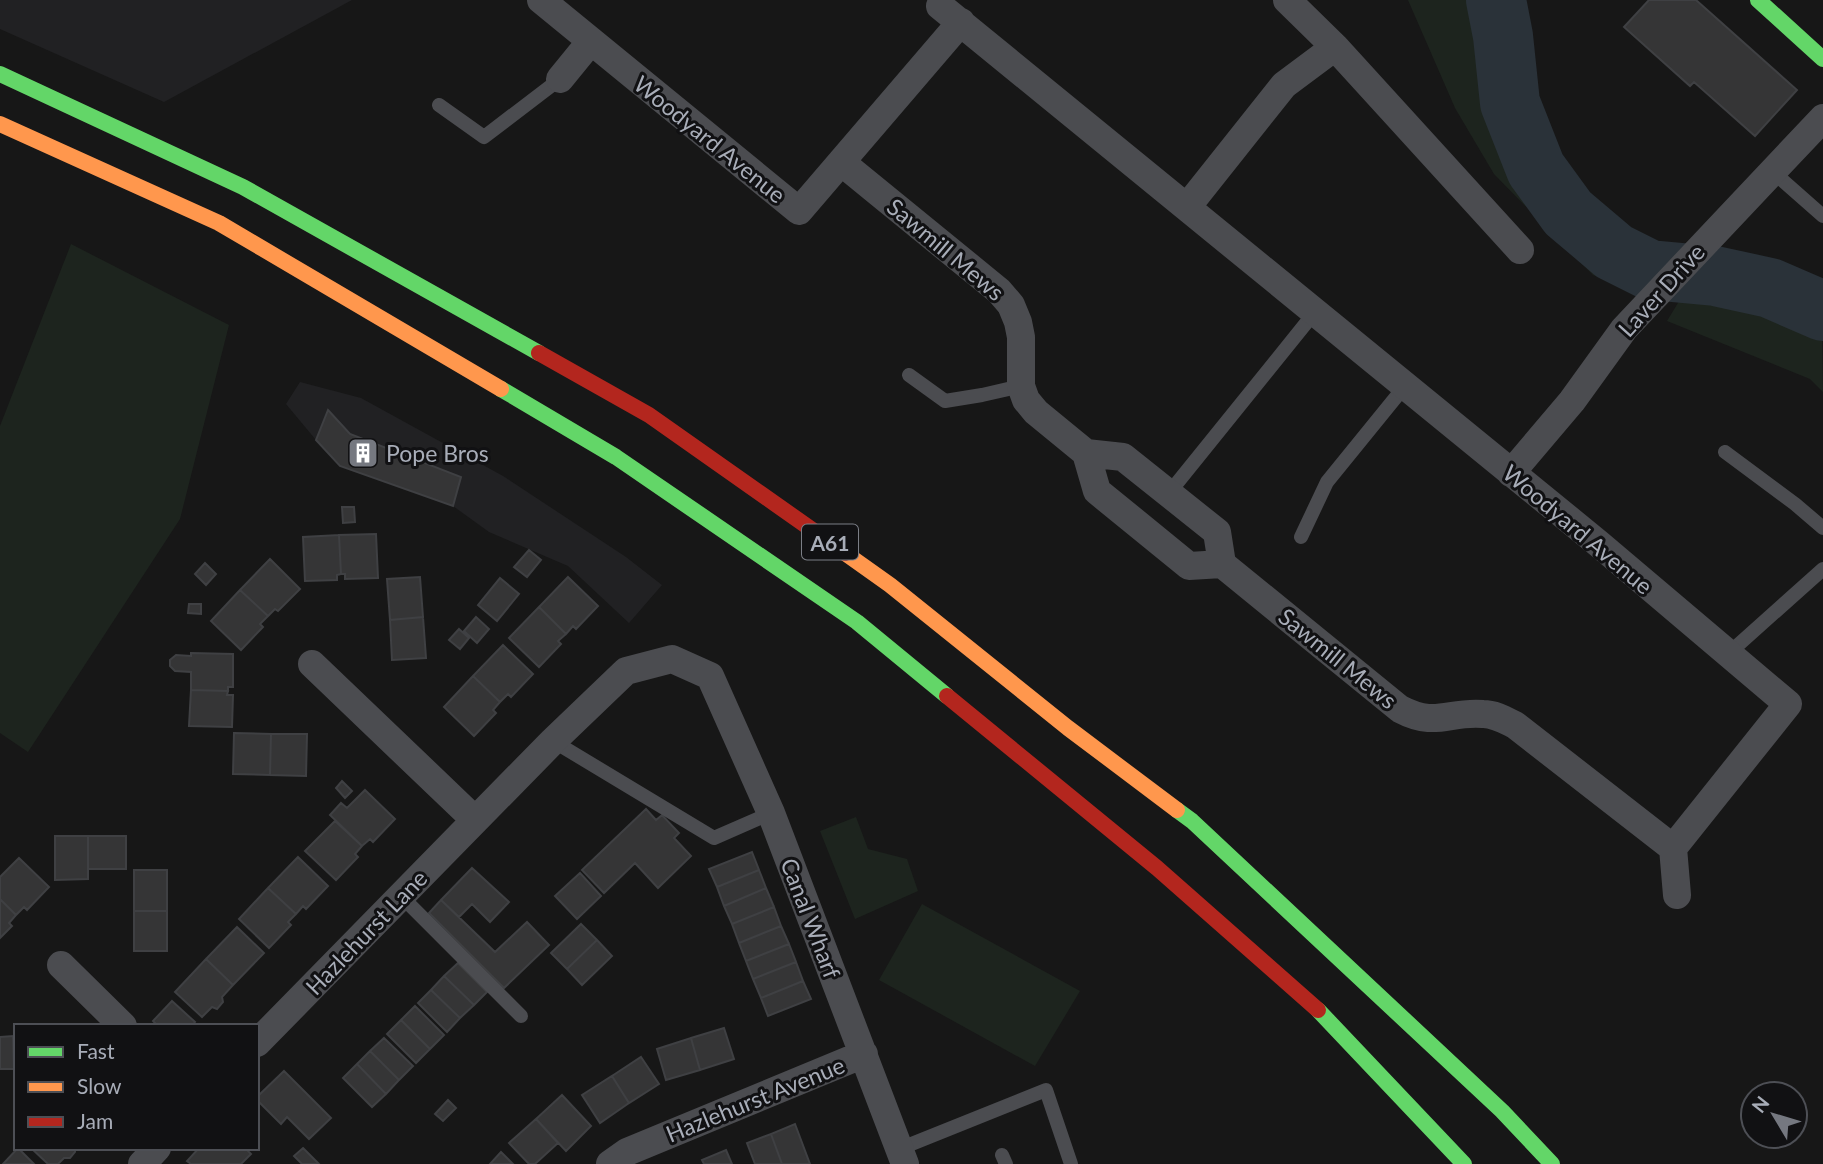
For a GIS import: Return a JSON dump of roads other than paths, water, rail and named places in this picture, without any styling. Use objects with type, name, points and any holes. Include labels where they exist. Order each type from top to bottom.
[{"type":"main road","points":[[1758,0],[1823,59]]},
{"type":"main road","name":"A61","points":[[0,74],[243,187],[660,422],[890,585],[1068,728],[1192,821],[1503,1111],[1552,1164]]},
{"type":"main road","name":"A61","points":[[0,124],[219,223],[616,457],[857,622],[1157,868],[1314,1006],[1464,1164]]},
{"type":"street","name":"Woodyard Avenue","points":[[541,0],[799,211],[841,162],[944,9],[1511,473],[1788,704],[1673,848]]},
{"type":"street","points":[[1287,0],[1335,47],[1520,250]]},
{"type":"street","points":[[560,79],[591,41]]},
{"type":"street","points":[[1187,207],[1284,85],[1335,47]]},
{"type":"street","name":"Laver Drive","points":[[1511,473],[1572,401],[1624,328],[1823,118]]},
{"type":"street","name":"Sawmill Mews","points":[[841,162],[982,275],[1011,305],[1021,337],[1021,386]]},
{"type":"street","points":[[1021,386],[1026,400],[1036,412],[1086,453],[1124,457],[1217,532],[1222,564],[1189,566],[1097,491],[1086,453]]},
{"type":"street","name":"Sawmill Mews","points":[[1222,564],[1400,709],[1412,715],[1437,720],[1482,713],[1500,717],[1515,725],[1673,848]]},
{"type":"street","name":"Hazlehurst Lane","points":[[259,1041],[553,741],[626,671],[672,659],[710,676]]},
{"type":"street","points":[[312,664],[475,820]]},
{"type":"street","name":"Canal Wharf","points":[[710,676],[771,813],[902,1156]]},
{"type":"street","points":[[1673,848],[1677,895]]},
{"type":"street","points":[[61,965],[121,1024]]},
{"type":"street","name":"Hazlehurst Avenue","points":[[610,1164],[627,1152],[864,1054]]},
{"type":"street","points":[[142,1164],[155,1150]]},
{"type":"lane","points":[[439,105],[484,137],[560,79]]},
{"type":"lane","points":[[1772,171],[1823,216]]},
{"type":"lane","points":[[1169,493],[1315,312]]},
{"type":"lane","points":[[909,375],[945,401],[1021,386]]},
{"type":"lane","points":[[1301,537],[1327,482],[1405,386]]},
{"type":"lane","points":[[1725,452],[1823,528]]},
{"type":"lane","points":[[1728,654],[1822,572]]},
{"type":"lane","points":[[553,741],[715,838],[771,813]]},
{"type":"lane","points":[[401,896],[521,1016]]},
{"type":"lane","points":[[902,1156],[1046,1090],[1071,1164]]},
{"type":"waterway","points":[[1496,0],[1510,103],[1536,169],[1568,213],[1614,252],[1650,270],[1715,276],[1770,288],[1823,311]]},
{"type":"place","name":"Pope Bros","points":[[363,453]]}]
